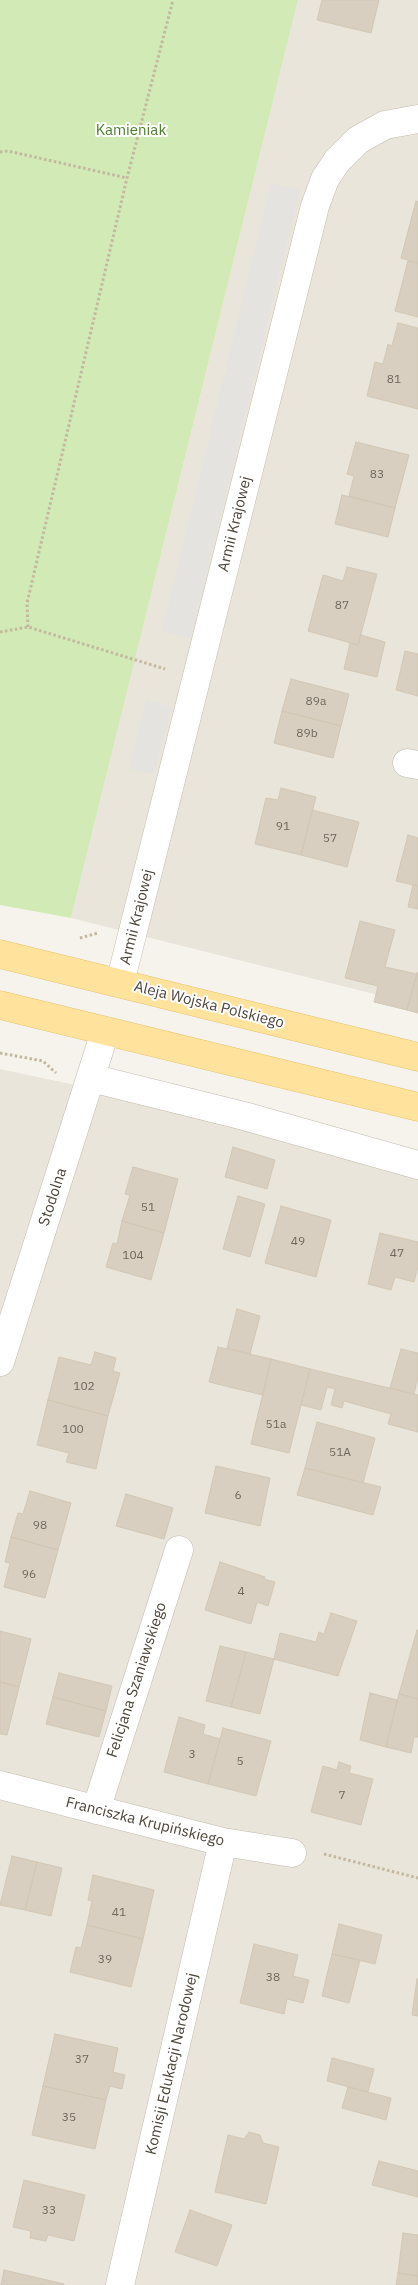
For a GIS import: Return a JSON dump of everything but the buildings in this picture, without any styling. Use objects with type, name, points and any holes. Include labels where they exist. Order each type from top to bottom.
[{"type":"main road","name":"Aleja Wojska Polskiego","points":[[0,954],[418,1058]]},
{"type":"main road","points":[[0,1005],[418,1107]]},
{"type":"street","name":"Armii Krajowej","points":[[120,983],[315,206],[325,179],[336,161],[358,140],[385,125],[418,119]]},
{"type":"street","name":"Stodolna","points":[[0,1362],[105,1032]]},
{"type":"street","points":[[91,1078],[244,1116],[418,1165]]},
{"type":"street","name":"Felicjana Szaniawskiego","points":[[96,1810],[179,1550]]},
{"type":"street","name":"Franciszka Krupińskiego","points":[[0,1786],[223,1842],[292,1853]]},
{"type":"street","name":"Komisji Edukacji Narodowej","points":[[120,2285],[223,1842]]},
{"type":"path","points":[[28,627],[27,603],[127,178],[173,0]]},
{"type":"path","points":[[0,152],[8,151],[127,178]]},
{"type":"path","points":[[0,632],[28,627],[197,679]]},
{"type":"path","points":[[77,939],[104,930]]},
{"type":"path","points":[[292,1853],[315,1852],[418,1878]]},
{"type":"shaded area","points":[[298,0],[418,0],[418,1005],[71,918]]},
{"type":"shaded area","points":[[271,183],[300,190],[191,638],[162,631]]},
{"type":"shaded area","points":[[146,700],[172,707],[154,775],[129,768]]},
{"type":"shaded area","points":[[0,1069],[418,1158],[418,2285],[0,2285]]},
{"type":"green space","name":"Kamieniak","points":[[0,0],[298,0],[71,918],[0,905]]}]
